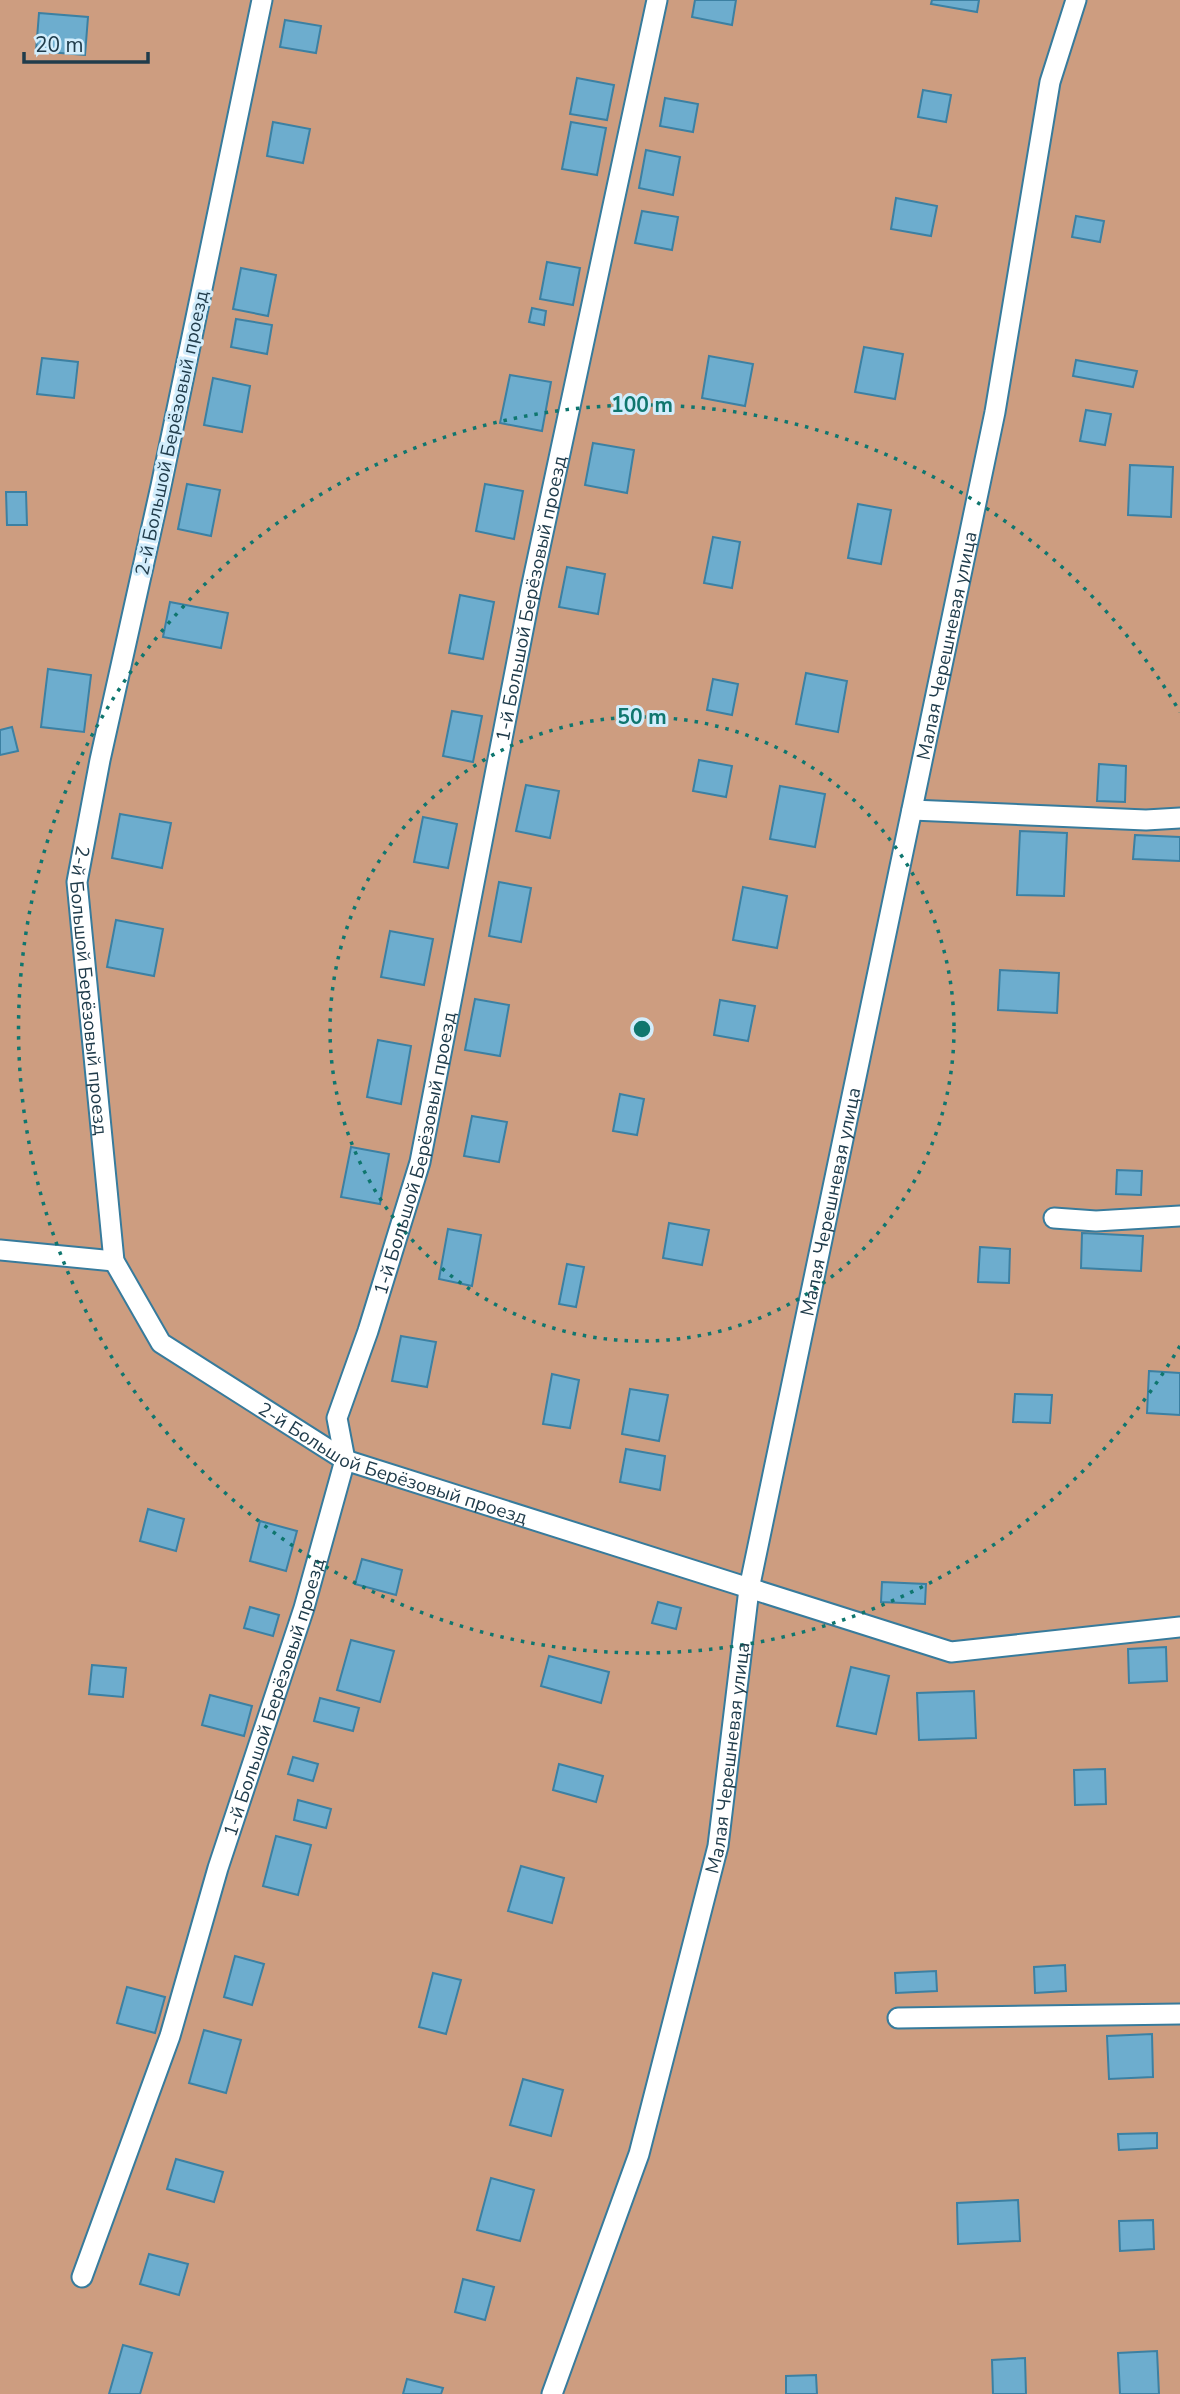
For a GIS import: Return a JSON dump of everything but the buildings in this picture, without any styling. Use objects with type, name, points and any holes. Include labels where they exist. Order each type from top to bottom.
[{"type":"lane","name":"2-й Большой Берёзовый проезд","points":[[262,0],[161,486],[100,760],[77,882],[114,1261],[161,1343],[345,1460],[951,1652],[1180,1627]]},
{"type":"lane","name":"1-й Большой Берёзовый проезд","points":[[82,2277],[170,2036],[218,1868],[304,1608],[345,1460],[337,1418],[368,1331],[420,1162],[531,589],[657,0]]},
{"type":"lane","name":"Малая Черешневая улица","points":[[552,2394],[639,2154],[718,1846],[749,1589],[995,412],[1050,82],[1076,0]]},
{"type":"lane","points":[[912,810],[1146,820],[1180,818]]},
{"type":"lane","points":[[1054,1218],[1096,1221],[1180,1216]]},
{"type":"lane","points":[[0,1250],[114,1261]]},
{"type":"lane","points":[[898,2018],[1180,2014]]},
{"type":"shaded area","points":[[0,0],[1180,0],[1180,2394],[0,2394]]}]
